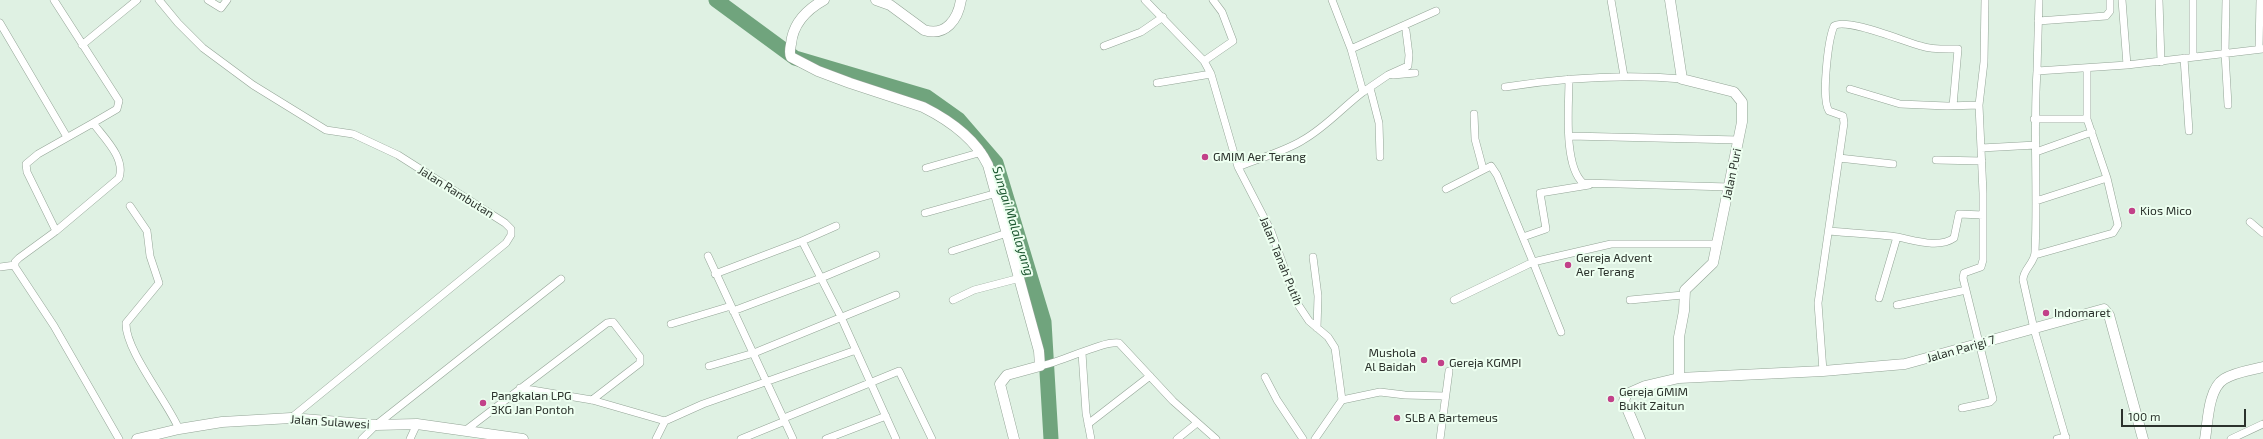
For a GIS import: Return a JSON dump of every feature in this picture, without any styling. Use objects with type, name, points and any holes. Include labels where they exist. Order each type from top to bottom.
[{"type":"street","points":[[54,0],[119,101],[117,109],[67,137],[26,164],[27,172],[56,231]]},
{"type":"street","points":[[82,45],[137,0]]},
{"type":"street","name":"Jalan Rambutan","points":[[159,0],[203,48],[253,85],[326,130],[353,134],[398,155],[505,223],[511,229],[511,235],[506,244],[291,418]]},
{"type":"street","points":[[164,6],[169,0]]},
{"type":"street","points":[[208,0],[221,8],[226,0]]},
{"type":"street","points":[[824,0],[805,13],[792,32],[790,54],[793,59],[818,71],[923,107],[938,114],[966,135],[982,152],[997,193],[1042,365]]},
{"type":"street","points":[[876,0],[890,5],[924,30],[930,32],[942,30],[957,17],[961,0]]},
{"type":"street","name":"Jalan Tanah Putih","points":[[1145,0],[1204,61],[1211,74],[1238,167],[1271,230],[1297,303],[1304,314],[1328,337],[1335,348],[1342,400]]},
{"type":"street","points":[[1204,61],[1234,41],[1222,12],[1213,0]]},
{"type":"street","points":[[1332,0],[1351,49],[1363,92]]},
{"type":"street","points":[[1611,0],[1624,76]]},
{"type":"street","points":[[1505,87],[1569,79],[1624,76],[1682,79],[1676,25],[1670,0]]},
{"type":"street","points":[[1962,408],[1992,401],[1963,275],[1981,267],[1982,264],[1982,161],[1979,105],[1984,62],[1985,0]]},
{"type":"street","points":[[2039,0],[2034,119],[2036,148],[2035,255],[2023,274],[2023,280],[2034,328],[2066,438],[2057,439]]},
{"type":"street","points":[[2038,21],[2106,16],[2110,11],[2110,0]]},
{"type":"street","points":[[2122,0],[2127,65]]},
{"type":"street","points":[[2159,0],[2161,62]]},
{"type":"street","points":[[2193,0],[2194,56]]},
{"type":"street","points":[[2226,0],[2225,53],[2228,105]]},
{"type":"street","points":[[2037,71],[2161,62],[2194,56],[2261,49],[2260,0]]},
{"type":"street","points":[[1351,49],[1436,11]]},
{"type":"street","points":[[1104,46],[1141,32],[1162,17]]},
{"type":"street","points":[[0,23],[67,137]]},
{"type":"street","points":[[1823,371],[1818,316],[1844,120],[1840,115],[1828,110],[1826,72],[1833,29],[1837,24],[1883,33],[1930,48],[1958,49],[1953,106]]},
{"type":"street","points":[[1238,167],[1303,140],[1336,117],[1351,101],[1363,92],[1388,75],[1408,66],[1409,55],[1406,31]]},
{"type":"street","points":[[2184,58],[2189,131]]},
{"type":"street","points":[[2035,255],[2117,230],[2118,226],[2106,178],[2087,119],[2087,68]]},
{"type":"street","points":[[1388,75],[1415,73]]},
{"type":"street","points":[[1157,83],[1211,74]]},
{"type":"street","points":[[1569,79],[1570,151],[1579,180],[1590,185]]},
{"type":"street","name":"Jalan Puri","points":[[1682,79],[1720,87],[1734,92],[1740,97],[1743,109],[1730,187],[1713,262],[1708,269],[1688,286],[1683,295]]},
{"type":"street","points":[[1370,88],[1379,123],[1380,157]]},
{"type":"street","points":[[1850,89],[1900,104],[1953,106],[1979,105]]},
{"type":"street","points":[[1474,114],[1475,139],[1483,169]]},
{"type":"street","points":[[2034,119],[2087,119]]},
{"type":"street","points":[[0,267],[15,265],[20,258],[56,231],[118,178],[121,173],[116,155],[93,123]]},
{"type":"street","points":[[1981,148],[2036,148],[2092,132]]},
{"type":"street","points":[[1570,136],[1739,140]]},
{"type":"street","points":[[926,168],[982,152]]},
{"type":"street","points":[[1839,158],[1893,164]]},
{"type":"street","points":[[1936,160],[1982,161]]},
{"type":"street","points":[[1446,189],[1490,166],[1494,169],[1507,204],[1523,237],[1561,332]]},
{"type":"street","points":[[2036,201],[2106,178]]},
{"type":"street","points":[[1523,237],[1546,229],[1540,194],[1590,185],[1730,187]]},
{"type":"street","points":[[925,213],[997,193]]},
{"type":"street","points":[[130,206],[147,231],[150,256],[159,283],[126,322],[127,335],[136,355],[173,415],[179,429]]},
{"type":"street","points":[[1829,231],[1897,237],[1928,243],[1946,242],[1954,238],[1959,214],[1983,215]]},
{"type":"street","points":[[2250,222],[2263,233]]},
{"type":"street","points":[[715,274],[802,241],[836,226]]},
{"type":"street","points":[[952,251],[1007,233]]},
{"type":"street","points":[[1879,298],[1897,237]]},
{"type":"street","points":[[802,241],[841,317],[896,439]]},
{"type":"street","points":[[1454,300],[1533,262],[1611,244],[1717,244]]},
{"type":"street","points":[[671,324],[732,308],[821,278],[876,255]]},
{"type":"street","points":[[708,256],[715,274],[768,382],[793,439]]},
{"type":"street","points":[[1313,257],[1318,296],[1317,328]]},
{"type":"street","points":[[15,265],[18,273],[54,326],[119,439]]},
{"type":"street","points":[[362,439],[376,425],[561,278]]},
{"type":"street","points":[[953,300],[974,290],[1020,278]]},
{"type":"street","points":[[1897,305],[1966,290]]},
{"type":"street","points":[[709,366],[754,354],[896,295]]},
{"type":"street","points":[[1630,300],[1683,295],[1684,312],[1678,337],[1679,378]]},
{"type":"street","name":"Jalan Parigi 7","points":[[1640,439],[1626,406],[1626,395],[1645,386],[1679,378],[1823,371],[1905,364],[2101,310],[2108,311],[2143,439]]},
{"type":"street","points":[[466,430],[607,323],[613,322],[640,357],[640,363],[592,400]]},
{"type":"street","points":[[1014,439],[1000,388],[1001,381],[1011,373],[1059,362],[1105,344],[1119,343],[1173,401],[1216,439]]},
{"type":"street","points":[[656,439],[665,421],[703,404],[856,350]]},
{"type":"street","points":[[1082,353],[1088,424],[1091,439]]},
{"type":"street","points":[[2205,439],[2212,399],[2217,385],[2229,376],[2263,367]]},
{"type":"street","points":[[741,439],[871,383],[895,371],[900,372],[932,439]]},
{"type":"street","points":[[1440,439],[1449,371]]},
{"type":"street","points":[[1088,424],[1150,376]]},
{"type":"street","points":[[1265,377],[1277,400],[1303,439]]},
{"type":"street","points":[[520,388],[592,400],[665,421]]},
{"type":"street","points":[[1315,439],[1342,400],[1380,392],[1405,395],[1445,396]]},
{"type":"street","points":[[826,439],[886,416]]},
{"type":"street","name":"Jalan Sulawesi","points":[[137,439],[179,429],[222,422],[291,418],[376,425],[417,424],[523,439]]},
{"type":"street","points":[[1178,439],[1197,422]]},
{"type":"street","points":[[410,439],[417,424]]},
{"type":"street","points":[[2231,439],[2263,424]]},
{"type":"waterway","name":"Sungai Malalayang","points":[[716,0],[795,58],[927,97],[958,119],[996,163],[1044,322],[1051,439]]},
{"type":"place","name":"GMIM Aer Terang","points":[[1205,157]]},
{"type":"place","name":"Kios Mico","points":[[2132,211]]},
{"type":"place","name":"Gereja Advent Aer Terang","points":[[1568,265]]},
{"type":"place","name":"Indomaret","points":[[2046,313]]},
{"type":"place","name":"Mushola Al Baidah","points":[[1424,360]]},
{"type":"place","name":"Gereja KGMPI","points":[[1441,363]]},
{"type":"place","name":"Gereja GMIM Bukit Zaitun","points":[[1611,399]]},
{"type":"place","name":"Pangkalan LPG 3KG Jan Pontoh","points":[[483,403]]},
{"type":"place","name":"SLB A Bartemeus","points":[[1397,418]]}]
